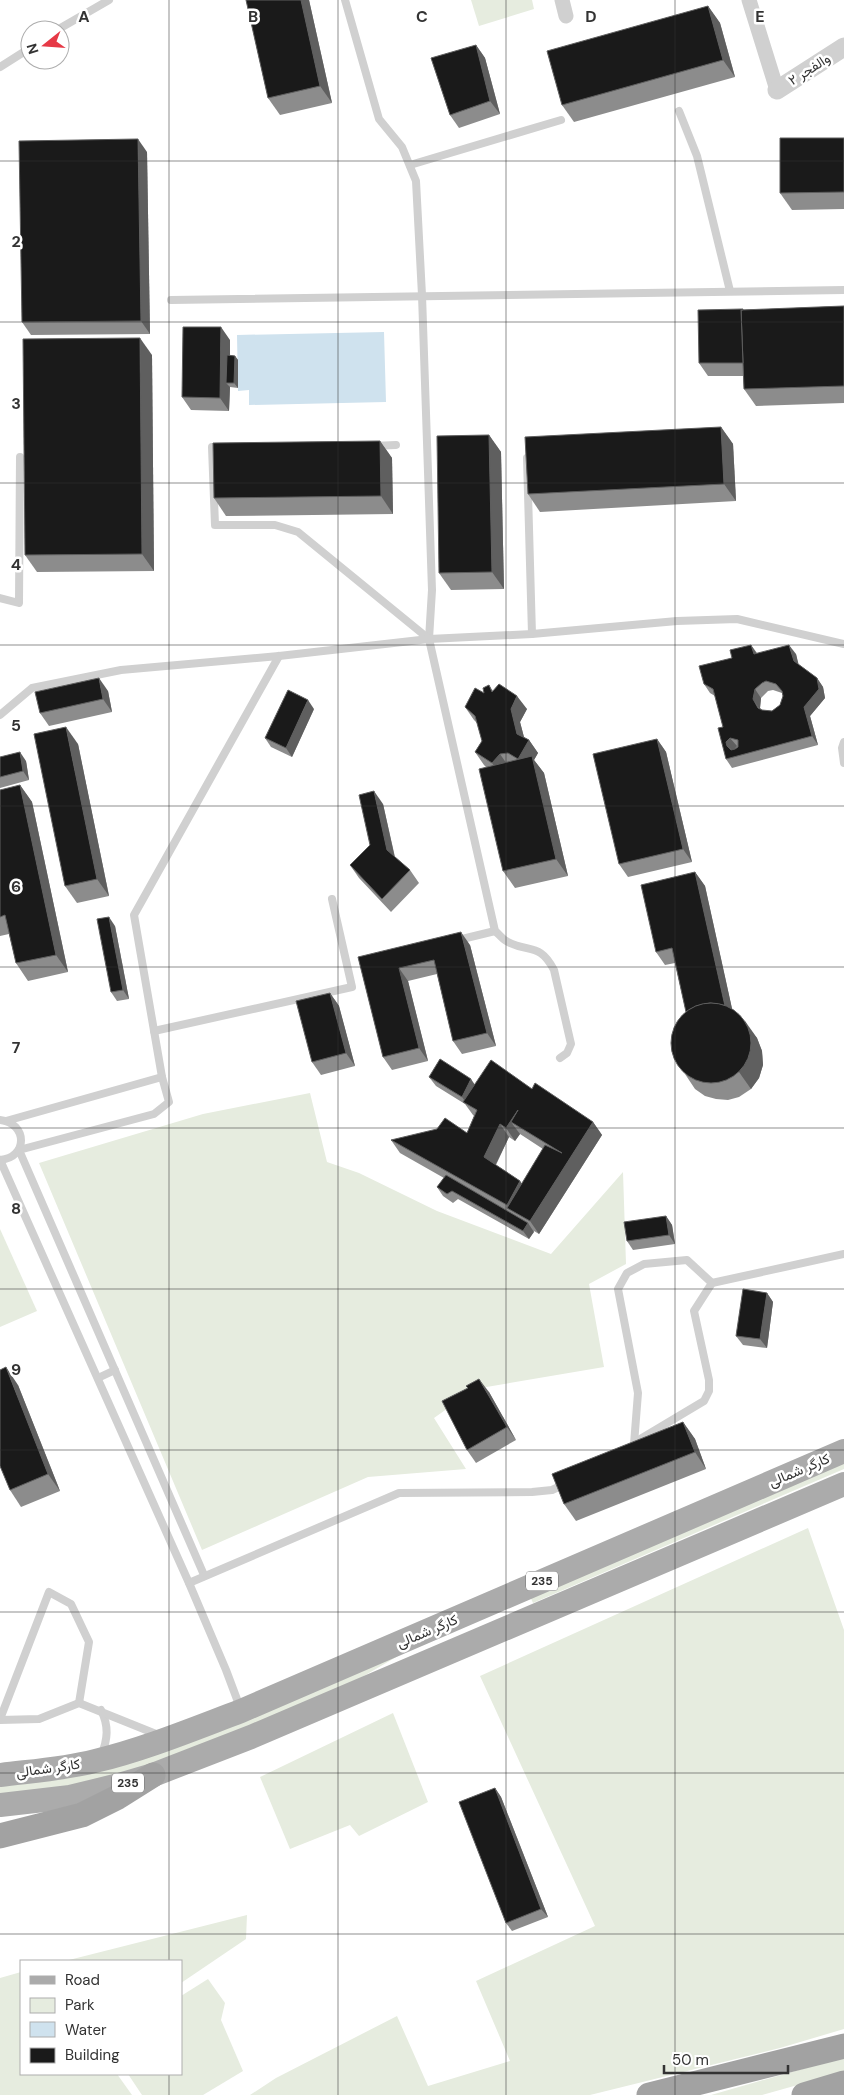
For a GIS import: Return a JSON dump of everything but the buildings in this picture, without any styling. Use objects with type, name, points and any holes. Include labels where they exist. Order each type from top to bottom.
[{"type":"highway","points":[[0,1836],[58,1823],[82,1815],[118,1797],[153,1775]]},
{"type":"highway","points":[[649,2095],[844,2046]]},
{"type":"highway","points":[[804,2095],[844,2083]]},
{"type":"main road","name":"کارگر شمالی","points":[[0,1775],[99,1760],[167,1739],[241,1711],[844,1451]]},
{"type":"main road","name":"کارگر شمالی","points":[[0,1805],[70,1797],[153,1775],[251,1737],[844,1484]]},
{"type":"main road","points":[[432,1628],[444,1655]]},
{"type":"street","points":[[562,0],[566,16]]},
{"type":"street","name":"والفجر ۲","points":[[749,0],[777,90],[844,47]]},
{"type":"lane","points":[[70,22],[109,0]]},
{"type":"lane","points":[[345,0],[379,120],[402,147],[416,181],[422,295],[432,590],[430,639],[495,931],[507,942],[539,951],[548,959],[554,970],[571,1044],[567,1053],[560,1058]]},
{"type":"lane","points":[[0,67],[20,54]]},
{"type":"lane","points":[[679,111],[698,156],[730,291]]},
{"type":"lane","points":[[410,165],[561,120]]},
{"type":"lane","points":[[170,300],[844,290]]},
{"type":"lane","points":[[367,446],[396,445]]},
{"type":"lane","points":[[231,447],[212,447],[215,524],[275,525],[298,532],[430,639]]},
{"type":"lane","points":[[526,450],[532,634]]},
{"type":"lane","points":[[0,598],[20,602],[20,457]]},
{"type":"lane","points":[[0,715],[32,688],[121,670],[278,656],[430,639],[532,634],[677,621],[737,619],[844,644]]},
{"type":"lane","points":[[18,1150],[154,1114],[169,1102],[162,1077],[134,915],[278,656]]},
{"type":"lane","points":[[844,742],[842,748],[844,763]]},
{"type":"lane","points":[[154,1031],[352,987],[332,900]]},
{"type":"lane","points":[[449,943],[495,931]]},
{"type":"lane","points":[[3,1121],[162,1077]]},
{"type":"lane","points":[[3,1121],[12,1124],[20,1133],[21,1138],[18,1150],[11,1158],[0,1160],[189,1583],[226,1670],[241,1711]]},
{"type":"lane","points":[[18,1150],[204,1575]]},
{"type":"lane","points":[[626,1448],[704,1401],[709,1391],[709,1380],[694,1311],[712,1283],[844,1254]]},
{"type":"lane","points":[[634,1444],[638,1393],[618,1289],[627,1273],[644,1264],[687,1260],[712,1283]]},
{"type":"lane","points":[[98,1378],[114,1370]]},
{"type":"lane","points":[[189,1583],[399,1493],[532,1492],[552,1490],[571,1480]]},
{"type":"lane","points":[[79,1703],[89,1642],[71,1604],[50,1592],[0,1720],[39,1718],[79,1703],[167,1739]]},
{"type":"lane","points":[[99,1760],[106,1743],[107,1732],[106,1720],[100,1710]]},
{"type":"green space","points":[[471,0],[532,0],[534,9],[479,26]]},
{"type":"green space","points":[[310,1093],[327,1162],[359,1173],[437,1211],[551,1254],[623,1172],[626,1264],[589,1284],[604,1367],[475,1389],[434,1418],[466,1469],[368,1477],[202,1550],[39,1163],[203,1114]]},
{"type":"green space","points":[[0,1229],[37,1311],[0,1327]]},
{"type":"green space","points":[[844,1456],[844,1469],[533,1603],[528,1592]]},
{"type":"green space","points":[[808,1528],[844,1630],[844,2029],[780,2048],[590,2095],[250,2095],[276,2078],[397,2016],[428,2086],[510,2061],[476,1981],[595,1926],[480,1676]]},
{"type":"green space","points":[[403,1653],[352,1683],[175,1758],[69,1787],[0,1796],[0,1785]]},
{"type":"green space","points":[[393,1713],[428,1802],[359,1836],[350,1825],[290,1849],[260,1777]]},
{"type":"green space","points":[[247,1915],[246,1939],[182,1982],[182,1960],[69,1960]]},
{"type":"green space","points":[[20,1972],[20,2075],[118,2075],[132,2095],[0,2095],[0,1978]]},
{"type":"green space","points":[[208,1979],[225,2003],[221,2020],[243,2071],[203,2095],[142,2095],[129,2075],[182,2075],[182,1995]]},
{"type":"green space","points":[[844,2057],[844,2072],[762,2095],[711,2095]]},
{"type":"water","points":[[384,332],[386,402],[249,405],[249,390],[238,391],[237,335]]}]
